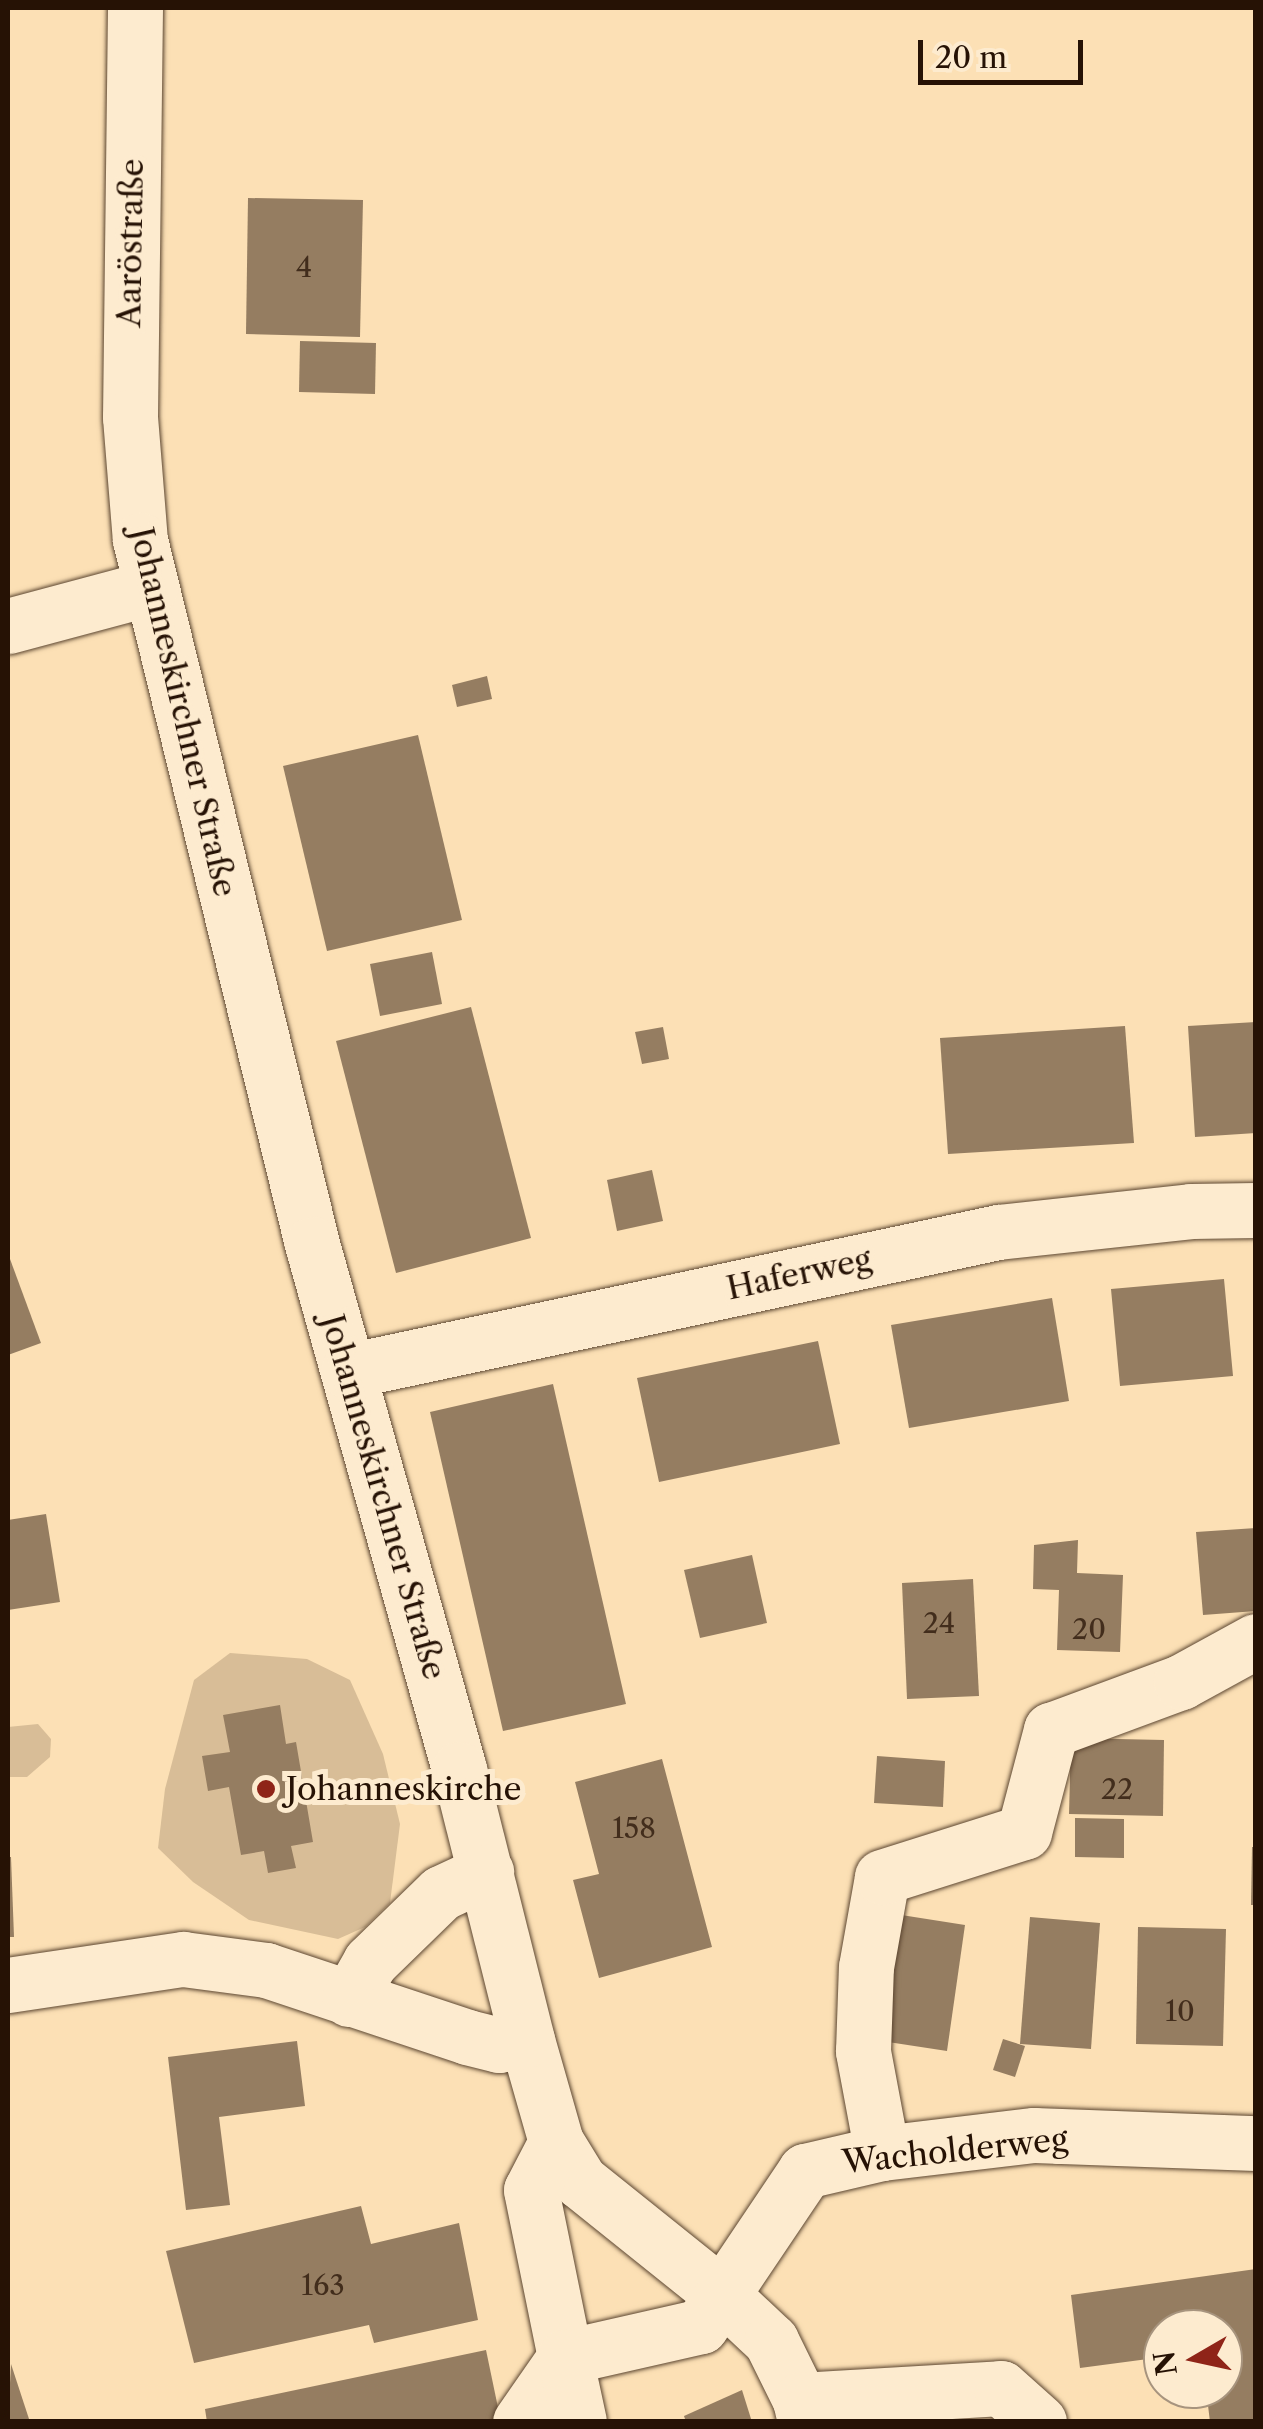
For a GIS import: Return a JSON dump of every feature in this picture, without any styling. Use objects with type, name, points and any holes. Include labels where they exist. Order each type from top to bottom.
[{"type":"street","name":"Aaröstraße","points":[[132,478],[130,291],[136,8]]},
{"type":"street","name":"Johanneskirchner Straße","points":[[132,478],[150,588],[348,1371],[556,2142],[580,2180],[722,2294],[771,2341],[802,2411]]},
{"type":"street","points":[[8,626],[150,588]]},
{"type":"street","name":"Haferweg","points":[[348,1371],[998,1232],[1191,1212],[1256,1210]]},
{"type":"street","points":[[882,2153],[863,2052],[866,1967],[882,1877],[1024,1832],[1051,1730],[1181,1682],[1256,1642]]},
{"type":"street","points":[[349,1999],[370,1962],[442,1894],[486,1872]]},
{"type":"street","points":[[8,1985],[183,1959],[266,1970],[499,2045],[527,2040]]},
{"type":"street","name":"Wacholderweg","points":[[565,2357],[701,2326],[804,2170],[882,2153],[1034,2136],[1256,2142]]},
{"type":"street","points":[[556,2142],[531,2190],[579,2422]]},
{"type":"street","points":[[520,2422],[565,2357]]},
{"type":"street","points":[[802,2411],[1001,2388],[1039,2422]]},
{"type":"shaded area","points":[[230,1653],[307,1659],[350,1680],[383,1754],[400,1824],[390,1903],[365,1927],[338,1939],[249,1920],[193,1882],[158,1848],[165,1789],[194,1680]]},
{"type":"shaded area","points":[[38,1724],[51,1739],[50,1757],[27,1777],[8,1777],[8,1727]]},
{"type":"building","points":[[248,198],[363,200],[360,337],[246,334]]},
{"type":"building","points":[[300,341],[376,343],[375,394],[299,392]]},
{"type":"building","points":[[487,676],[492,699],[457,707],[452,685]]},
{"type":"building","points":[[418,735],[462,920],[327,951],[283,766]]},
{"type":"building","points":[[432,952],[442,1004],[380,1016],[370,964]]},
{"type":"building","points":[[471,1007],[531,1238],[396,1273],[336,1041]]},
{"type":"building","points":[[1256,1022],[1256,1133],[1195,1137],[1188,1026]]},
{"type":"building","points":[[1125,1026],[1134,1143],[948,1154],[940,1038]]},
{"type":"building","points":[[663,1027],[669,1059],[642,1064],[635,1032]]},
{"type":"building","points":[[652,1170],[663,1221],[617,1231],[607,1180]]},
{"type":"building","points":[[8,1260],[41,1343],[8,1355]]},
{"type":"building","points":[[1224,1279],[1233,1376],[1120,1386],[1111,1289]]},
{"type":"building","points":[[1052,1298],[1069,1401],[909,1428],[891,1325]]},
{"type":"building","points":[[818,1341],[840,1444],[659,1482],[637,1378]]},
{"type":"building","points":[[553,1384],[626,1704],[503,1731],[430,1412]]},
{"type":"building","points":[[46,1514],[60,1602],[8,1610],[8,1520]]},
{"type":"building","points":[[1256,1528],[1256,1611],[1203,1615],[1196,1532]]},
{"type":"building","points":[[1078,1540],[1077,1573],[1123,1575],[1120,1652],[1057,1650],[1059,1590],[1033,1589],[1034,1545]]},
{"type":"building","points":[[752,1555],[767,1623],[700,1638],[684,1570]]},
{"type":"building","points":[[973,1579],[979,1696],[907,1699],[902,1583]]},
{"type":"building","name":"Johanneskirche","points":[[280,1705],[286,1744],[296,1742],[313,1842],[291,1846],[296,1868],[268,1873],[264,1851],[241,1855],[229,1787],[208,1791],[202,1756],[230,1752],[223,1715]]},
{"type":"building","points":[[1071,1738],[1164,1740],[1163,1816],[1069,1814]]},
{"type":"building","points":[[877,1756],[945,1761],[943,1807],[874,1803]]},
{"type":"building","points":[[662,1759],[712,1947],[599,1978],[573,1880],[599,1874],[575,1782]]},
{"type":"building","points":[[1075,1818],[1124,1819],[1124,1858],[1075,1857]]},
{"type":"building","points":[[1252,1847],[1256,1847],[1256,1905],[1251,1905]]},
{"type":"building","points":[[11,1857],[14,1937],[8,1937]]},
{"type":"building","points":[[895,1914],[965,1925],[947,2051],[875,2040]]},
{"type":"building","points":[[1030,1917],[1100,1923],[1091,2049],[1020,2044]]},
{"type":"building","points":[[1138,1927],[1226,1929],[1223,2046],[1136,2044]]},
{"type":"building","points":[[1003,2039],[1025,2046],[1015,2077],[993,2070]]},
{"type":"building","points":[[297,2041],[305,2106],[219,2117],[230,2205],[186,2210],[168,2057]]},
{"type":"building","points":[[361,2206],[371,2244],[459,2223],[478,2320],[374,2343],[369,2325],[194,2363],[166,2251]]},
{"type":"building","points":[[1256,2269],[1256,2422],[1210,2422],[1208,2409],[1243,2409],[1243,2309],[1143,2309],[1143,2360],[1080,2368],[1071,2295]]},
{"type":"building","points":[[486,2350],[501,2422],[207,2422],[205,2409]]},
{"type":"building","points":[[11,2364],[30,2422],[8,2422]]},
{"type":"building","points":[[742,2390],[752,2422],[686,2422],[684,2416]]},
{"type":"place","name":"Johanneskirche","points":[[266,1789]]}]
